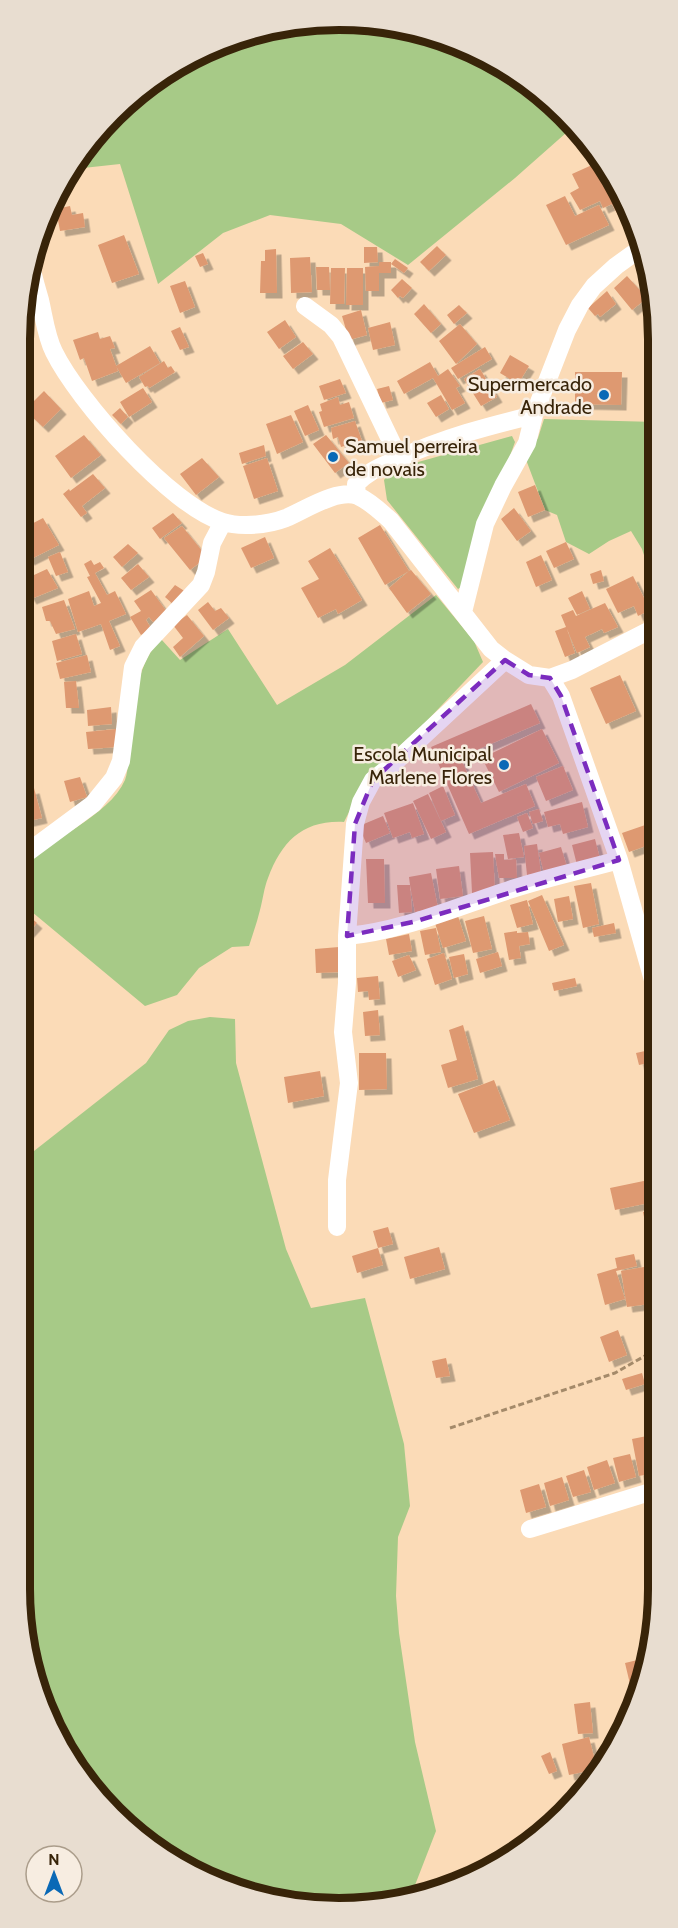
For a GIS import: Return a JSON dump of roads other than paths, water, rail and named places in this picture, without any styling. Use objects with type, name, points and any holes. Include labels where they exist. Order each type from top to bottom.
[{"type":"street","points":[[463,612],[485,524],[527,443],[534,415],[567,330],[580,305],[594,286],[635,252]]},
{"type":"street","points":[[35,283],[54,353],[84,399],[135,456],[190,505],[224,522],[244,525],[263,524],[283,519],[339,494],[357,495],[375,506],[391,521],[491,649],[529,675],[550,678],[572,670],[648,631]]},
{"type":"street","points":[[305,306],[331,325],[341,337],[399,459]]},
{"type":"street","points":[[357,495],[356,484],[365,475],[430,444],[495,424],[534,415]]},
{"type":"street","points":[[30,851],[93,804],[114,778],[121,761],[133,667],[143,647],[201,585],[212,543],[224,522]]},
{"type":"street","points":[[337,1227],[337,1180],[349,1083],[343,1032],[347,983],[347,936],[355,824],[361,802],[373,780],[505,660]]},
{"type":"street","points":[[550,678],[561,696],[619,860],[648,962]]},
{"type":"street","points":[[347,936],[413,922],[511,889],[619,860]]},
{"type":"street","points":[[530,1529],[648,1493]]},
{"type":"place","name":"Supermercado Andrade","points":[[604,395]]},
{"type":"place","name":"Samuel perreira de novais","points":[[333,457]]},
{"type":"place","name":"Escola Municipal Marlene Flores","points":[[504,765]]}]
